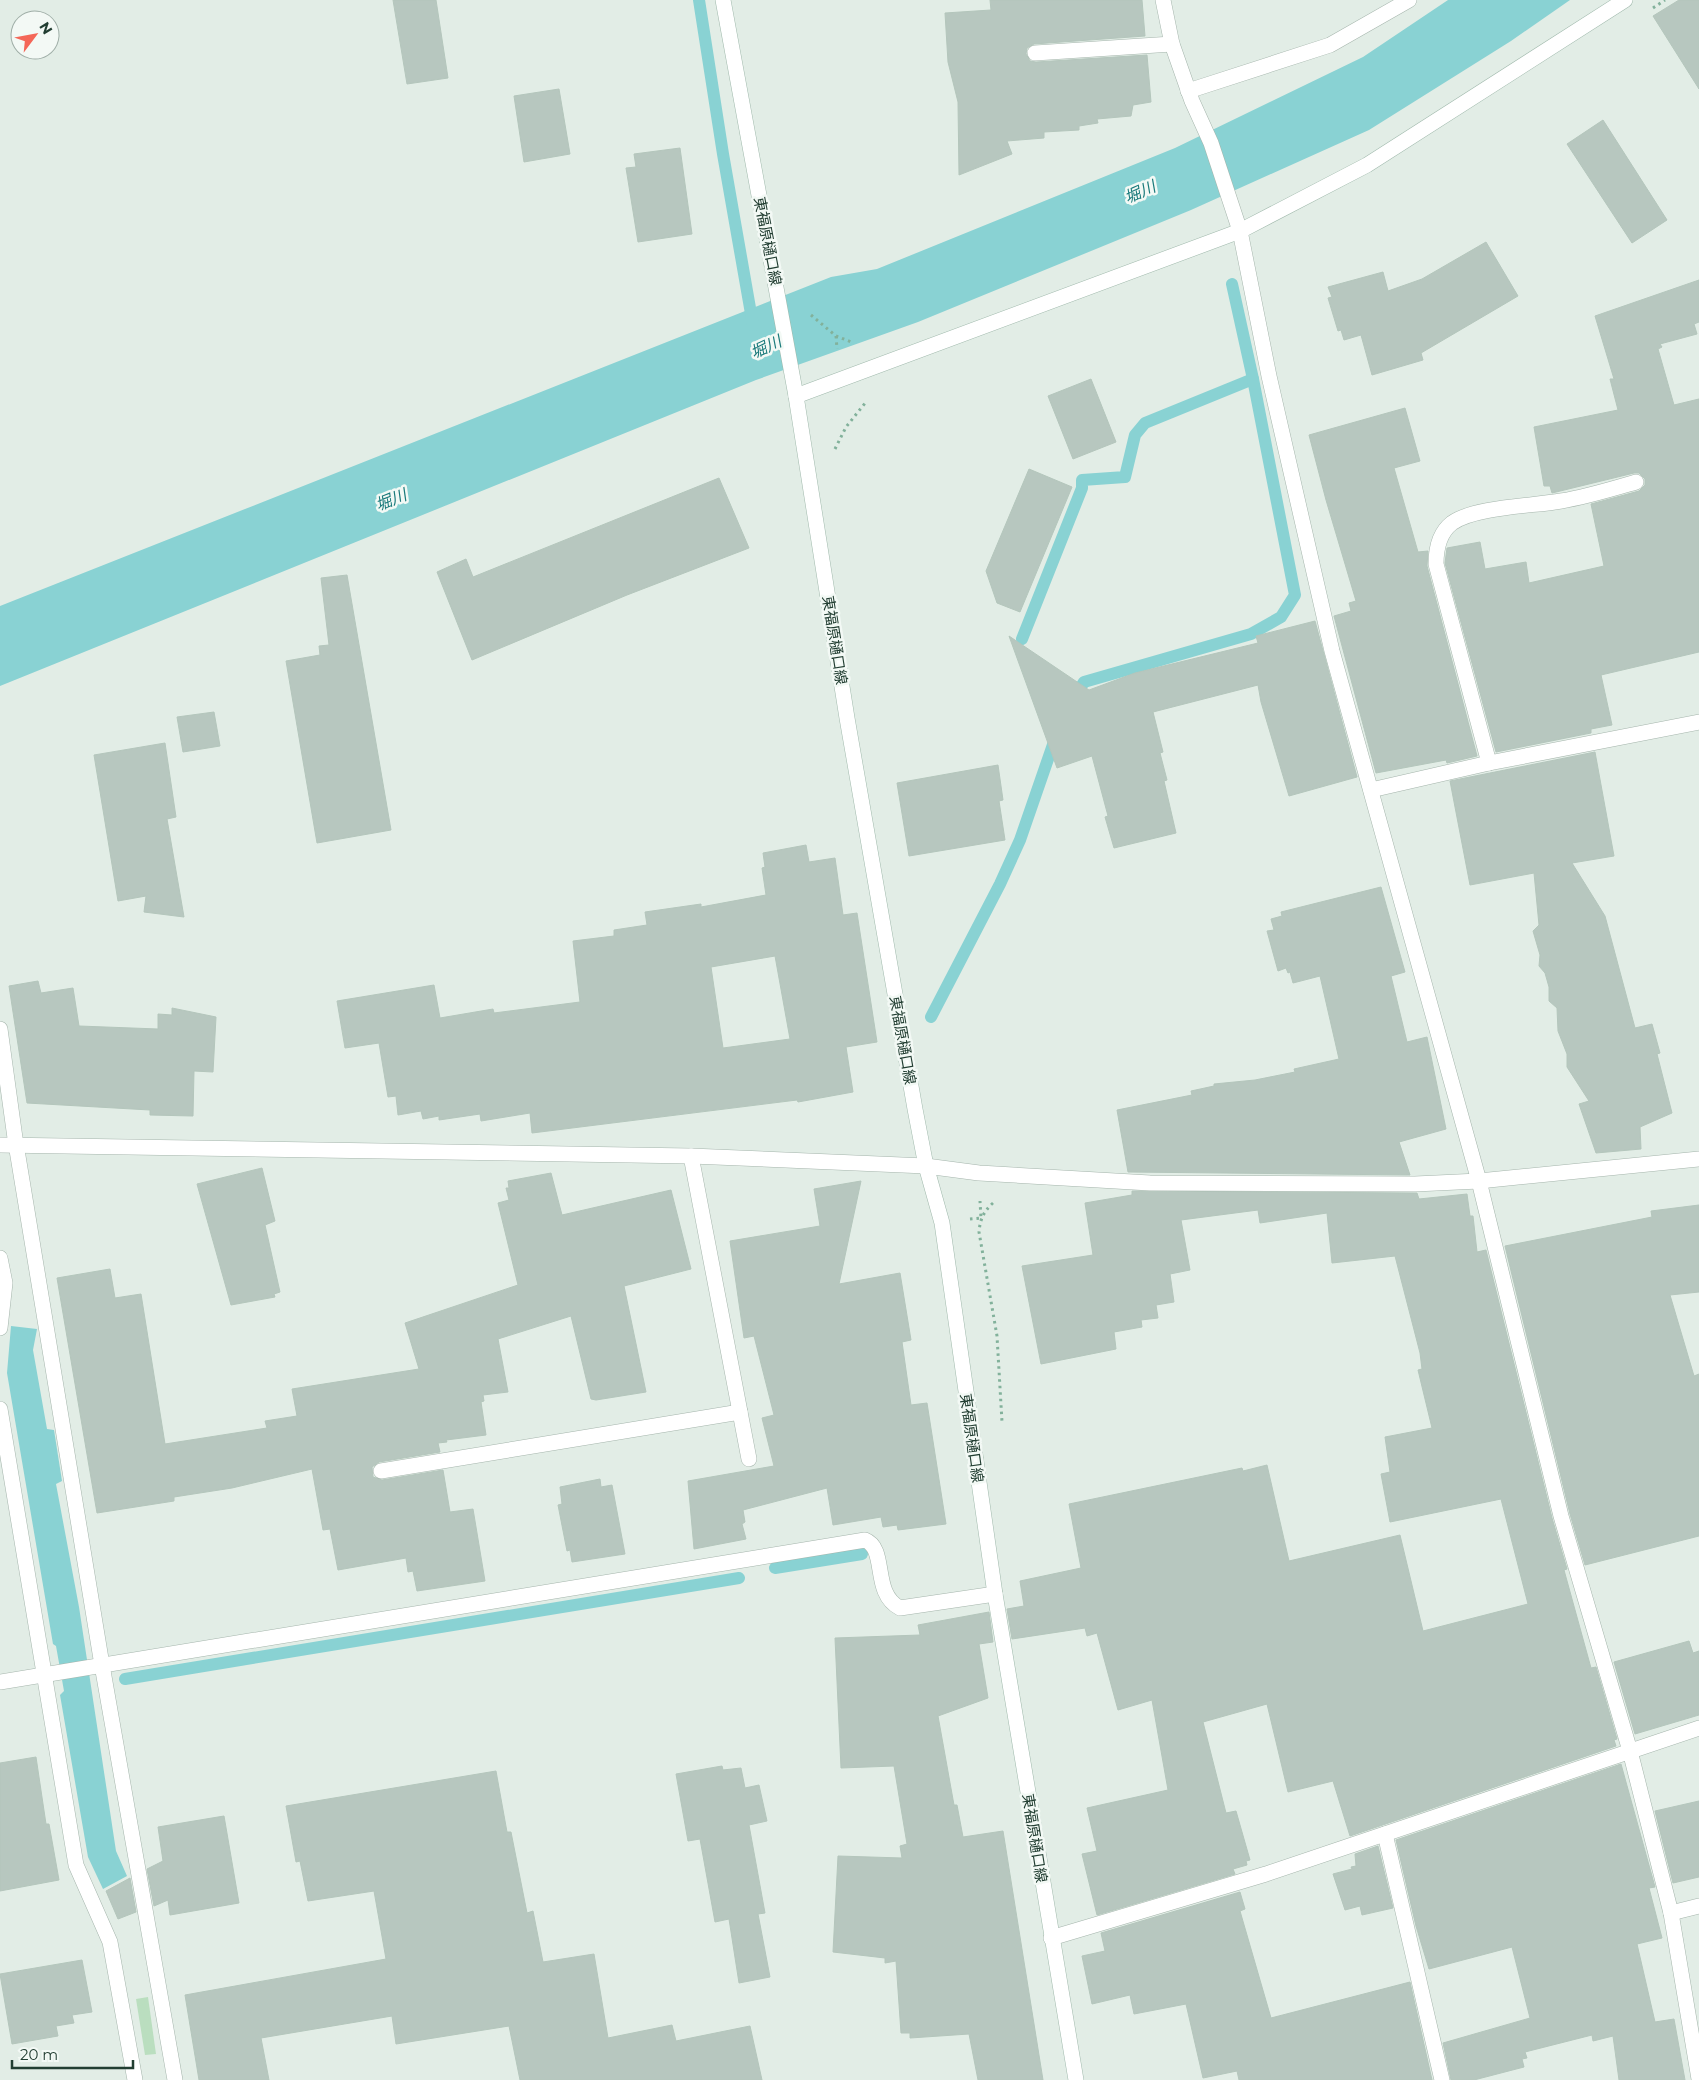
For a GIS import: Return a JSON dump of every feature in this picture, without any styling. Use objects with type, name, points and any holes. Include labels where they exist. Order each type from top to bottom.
[{"type":"street","name":"東福原樋口線","points":[[723,0],[793,378],[847,718],[926,1166],[942,1223],[995,1594],[1076,2080]]},
{"type":"street","points":[[1163,0],[1172,44],[1190,96],[1211,143],[1240,231],[1269,376],[1332,651],[1479,1181],[1560,1516],[1630,1750],[1671,1913],[1699,2079]]},
{"type":"street","points":[[1190,96],[1330,45],[1409,0]]},
{"type":"street","points":[[796,396],[1240,231],[1367,165],[1625,0]]},
{"type":"street","points":[[1035,53],[1172,44]]},
{"type":"street","points":[[1489,763],[1436,564],[1436,548],[1443,533],[1452,523],[1468,514],[1564,501],[1636,482]]},
{"type":"street","points":[[1371,790],[1489,763],[1699,722]]},
{"type":"street","points":[[0,1029],[16,1145],[98,1666],[175,2080]]},
{"type":"street","points":[[0,1145],[691,1156],[926,1166],[979,1174],[1150,1183],[1415,1184],[1479,1181],[1699,1159]]},
{"type":"street","points":[[691,1156],[749,1459]]},
{"type":"street","points":[[0,1258],[4,1283],[0,1328]]},
{"type":"street","points":[[0,1409],[49,1674],[76,1864],[110,1942],[135,2080]]},
{"type":"street","points":[[381,1472],[740,1412]]},
{"type":"street","points":[[0,1682],[865,1540],[872,1542],[875,1548],[882,1585],[887,1598],[892,1604],[900,1608],[995,1594]]},
{"type":"street","points":[[1051,1938],[1266,1874],[1699,1728]]},
{"type":"street","points":[[1385,1834],[1442,2080]]},
{"type":"street","points":[[1671,1913],[1699,1906]]},
{"type":"path","points":[[810,314],[836,336],[837,349]]},
{"type":"path","points":[[834,453],[851,421],[867,401]]},
{"type":"path","points":[[849,414],[851,421]]},
{"type":"path","points":[[981,1218],[986,1209],[1000,1198]]},
{"type":"path","points":[[980,1200],[981,1218],[979,1232],[997,1336],[1002,1423]]},
{"type":"path","points":[[969,1219],[981,1218]]},
{"type":"green space","points":[[148,1997],[156,2054],[145,2055],[136,1999]]},
{"type":"water","name":"堀川","points":[[1448,0],[1570,0],[1511,41],[1369,130],[1191,210],[918,322],[756,380],[0,686],[0,606],[831,277],[877,269],[1175,148],[1363,57]]},
{"type":"water","points":[[11,1326],[37,1329],[33,1350],[47,1429],[54,1430],[62,1481],[56,1484],[79,1607],[116,1851],[127,1876],[103,1889],[88,1857],[60,1695],[64,1691],[56,1646],[53,1644],[7,1373]]},
{"type":"building","points":[[393,0],[436,0],[448,78],[407,84]]},
{"type":"building","points":[[990,0],[1142,0],[1145,36],[1034,44],[1027,48],[1026,54],[1030,61],[1036,62],[1147,55],[1151,102],[1133,105],[1131,116],[1097,119],[1098,123],[1079,126],[1079,130],[1044,132],[1044,138],[1007,141],[1012,154],[959,175],[958,102],[948,62],[945,13],[991,10]]},
{"type":"building","points":[[1679,0],[1699,0],[1699,89],[1653,16]]},
{"type":"building","points":[[559,89],[570,154],[524,162],[514,96]]},
{"type":"building","points":[[1603,120],[1667,220],[1632,243],[1567,144]]},
{"type":"building","points":[[680,148],[692,234],[638,242],[626,168],[636,167],[634,154]]},
{"type":"building","points":[[1486,242],[1518,296],[1421,353],[1423,360],[1372,375],[1361,335],[1344,340],[1341,330],[1338,331],[1328,298],[1332,297],[1328,287],[1383,272],[1388,291],[1422,279]]},
{"type":"building","points":[[1699,280],[1699,322],[1694,324],[1697,334],[1660,344],[1662,347],[1658,349],[1674,405],[1699,399],[1699,652],[1601,675],[1612,725],[1591,729],[1591,733],[1496,752],[1445,563],[1447,548],[1480,542],[1485,569],[1526,562],[1529,583],[1604,566],[1591,504],[1639,491],[1645,485],[1645,479],[1639,473],[1634,473],[1552,493],[1550,486],[1544,486],[1534,427],[1618,410],[1610,379],[1614,379],[1595,316]]},
{"type":"building","points":[[1091,379],[1116,442],[1073,459],[1048,396]]},
{"type":"building","points":[[1405,408],[1420,461],[1394,468],[1418,552],[1428,551],[1427,566],[1477,756],[1447,763],[1446,760],[1376,773],[1334,616],[1351,611],[1349,603],[1356,601],[1309,435]]},
{"type":"building","points":[[1029,469],[1072,487],[1020,612],[997,603],[986,571]]},
{"type":"building","points":[[719,478],[749,548],[627,595],[472,660],[437,572],[466,559],[473,577]]},
{"type":"building","points":[[347,575],[391,830],[317,843],[286,661],[320,655],[319,646],[329,645],[321,578]]},
{"type":"building","points":[[1315,621],[1357,777],[1289,796],[1261,702],[1258,685],[1153,712],[1163,752],[1160,753],[1167,780],[1164,781],[1176,833],[1114,848],[1105,817],[1108,816],[1092,756],[1057,768],[1009,636],[1089,690],[1135,673],[1258,643],[1256,636]]},
{"type":"building","points":[[214,712],[220,746],[183,752],[177,717]]},
{"type":"building","points":[[165,743],[176,817],[167,819],[184,917],[144,912],[146,896],[118,901],[94,755]]},
{"type":"building","points":[[1595,752],[1614,856],[1572,863],[1605,916],[1635,1028],[1652,1024],[1660,1053],[1657,1054],[1672,1113],[1640,1127],[1641,1149],[1596,1153],[1579,1104],[1589,1101],[1567,1067],[1567,1054],[1558,1031],[1557,1008],[1549,1001],[1549,987],[1545,973],[1539,966],[1540,955],[1533,931],[1539,925],[1534,873],[1470,885],[1450,781]]},
{"type":"building","points":[[998,765],[1003,800],[999,801],[1005,840],[909,856],[897,783]]},
{"type":"building","points":[[806,845],[809,862],[835,858],[843,915],[857,913],[877,1042],[846,1047],[853,1092],[798,1102],[797,1100],[532,1133],[530,1113],[481,1121],[480,1114],[439,1120],[439,1116],[423,1119],[421,1111],[398,1115],[396,1096],[388,1097],[379,1043],[345,1048],[337,1001],[434,985],[440,1018],[493,1009],[494,1013],[580,1002],[573,941],[614,936],[614,930],[647,925],[645,912],[701,904],[701,907],[766,895],[762,868],[765,867],[763,853]],"holes":[[[775,956],[790,1039],[723,1048],[711,967]]]},
{"type":"building","points":[[1381,887],[1405,972],[1391,976],[1407,1042],[1427,1037],[1446,1129],[1399,1142],[1410,1175],[1128,1172],[1117,1110],[1192,1095],[1191,1091],[1214,1086],[1214,1084],[1255,1080],[1295,1072],[1294,1069],[1339,1059],[1320,976],[1293,983],[1290,972],[1288,973],[1286,968],[1278,971],[1267,931],[1274,930],[1271,919],[1282,916],[1281,912]]},
{"type":"building","points":[[38,981],[41,993],[73,988],[79,1026],[158,1029],[158,1014],[172,1015],[172,1008],[216,1017],[213,1072],[194,1071],[193,1116],[150,1115],[150,1110],[27,1103],[9,986]]},
{"type":"building","points":[[262,1168],[275,1221],[265,1225],[280,1292],[274,1294],[275,1297],[231,1305],[197,1184]]},
{"type":"building","points":[[551,1173],[562,1215],[671,1190],[691,1269],[624,1286],[646,1392],[596,1400],[591,1399],[571,1316],[498,1339],[508,1392],[483,1395],[484,1401],[481,1402],[486,1435],[446,1440],[447,1442],[438,1443],[440,1452],[379,1462],[372,1467],[373,1477],[382,1480],[443,1470],[450,1512],[473,1509],[485,1581],[417,1591],[413,1571],[408,1572],[406,1558],[338,1570],[330,1529],[323,1530],[312,1469],[232,1488],[174,1497],[174,1501],[97,1513],[57,1278],[110,1269],[115,1298],[141,1294],[165,1444],[267,1428],[265,1421],[297,1416],[292,1389],[419,1369],[405,1323],[518,1285],[498,1203],[509,1200],[506,1188],[509,1188],[508,1181]]},
{"type":"building","points":[[861,1181],[839,1284],[900,1273],[911,1340],[902,1342],[911,1405],[927,1403],[946,1524],[898,1530],[897,1525],[883,1527],[881,1517],[833,1525],[827,1488],[743,1510],[745,1522],[742,1524],[746,1539],[694,1549],[688,1481],[774,1466],[762,1418],[774,1415],[754,1336],[744,1338],[730,1241],[820,1226],[814,1189]]},
{"type":"building","points":[[1132,1191],[1417,1193],[1419,1199],[1467,1194],[1470,1216],[1473,1216],[1477,1252],[1486,1250],[1552,1518],[1567,1569],[1564,1570],[1591,1668],[1596,1667],[1617,1739],[1614,1740],[1616,1746],[1350,1836],[1333,1781],[1288,1792],[1267,1704],[1203,1722],[1226,1813],[1236,1811],[1250,1860],[1246,1861],[1247,1865],[1233,1869],[1235,1874],[1097,1915],[1082,1854],[1097,1851],[1087,1808],[1168,1790],[1152,1700],[1118,1710],[1097,1633],[1087,1636],[1085,1628],[1012,1639],[1007,1609],[1024,1606],[1020,1581],[1081,1568],[1069,1504],[1242,1468],[1243,1471],[1267,1465],[1289,1561],[1400,1535],[1423,1631],[1528,1604],[1501,1499],[1390,1522],[1381,1474],[1390,1472],[1385,1437],[1432,1428],[1418,1370],[1422,1369],[1420,1353],[1395,1256],[1332,1263],[1327,1213],[1260,1223],[1258,1210],[1181,1220],[1190,1270],[1170,1274],[1174,1302],[1156,1305],[1158,1318],[1141,1320],[1142,1327],[1114,1332],[1116,1349],[1041,1364],[1022,1266],[1093,1255],[1085,1203],[1132,1195]]},
{"type":"building","points":[[1699,1205],[1699,1292],[1670,1295],[1694,1376],[1699,1374],[1699,1536],[1585,1565],[1570,1514],[1505,1246],[1652,1217],[1651,1211]]},
{"type":"building","points":[[600,1479],[601,1487],[612,1485],[625,1554],[572,1562],[570,1550],[567,1551],[558,1505],[562,1504],[560,1487]]},
{"type":"building","points":[[989,1612],[993,1642],[979,1644],[988,1698],[938,1716],[954,1805],[957,1805],[963,1837],[1003,1831],[1043,2080],[978,2080],[969,2034],[910,2038],[910,2033],[901,2033],[896,1961],[885,1963],[885,1958],[833,1952],[838,1856],[902,1858],[900,1846],[907,1844],[894,1766],[841,1768],[835,1638],[920,1635],[918,1625]]},
{"type":"building","points":[[1689,1641],[1693,1653],[1699,1651],[1699,1715],[1635,1734],[1614,1662]]},
{"type":"building","points":[[36,1757],[46,1824],[49,1824],[59,1880],[0,1891],[0,1763]]},
{"type":"building","points":[[1621,1764],[1655,1887],[1649,1888],[1662,1938],[1637,1944],[1655,2022],[1674,2019],[1685,2080],[1619,2080],[1613,2036],[1593,2041],[1592,2035],[1525,2052],[1527,2058],[1522,2059],[1524,2067],[1474,2080],[1451,2080],[1443,2043],[1530,2018],[1512,1947],[1429,1969],[1416,1926],[1396,1840]]},
{"type":"building","points":[[722,1766],[723,1770],[741,1768],[745,1788],[759,1785],[767,1821],[749,1825],[765,1913],[758,1914],[770,1977],[739,1983],[729,1919],[715,1922],[700,1839],[688,1841],[676,1774]]},
{"type":"building","points":[[496,1771],[507,1832],[511,1832],[527,1913],[533,1911],[543,1962],[594,1954],[608,2038],[672,2025],[676,2041],[750,2026],[762,2080],[520,2080],[509,2026],[396,2044],[392,2016],[261,2038],[269,2080],[199,2080],[185,1995],[386,1959],[374,1891],[308,1901],[300,1861],[296,1862],[286,1806]]},
{"type":"building","points":[[1699,1801],[1699,1877],[1673,1883],[1655,1811]]},
{"type":"building","points":[[224,1816],[239,1903],[170,1915],[168,1900],[154,1906],[147,1869],[163,1861],[158,1827]]},
{"type":"building","points":[[1378,1846],[1393,1908],[1362,1915],[1360,1906],[1345,1910],[1333,1874],[1352,1869],[1351,1867],[1356,1866],[1355,1854]]},
{"type":"building","points":[[130,1878],[136,1912],[118,1919],[106,1891]]},
{"type":"building","points":[[1240,1892],[1245,1909],[1240,1911],[1271,2018],[1410,1982],[1432,2080],[1239,2080],[1237,2071],[1203,2078],[1186,2004],[1134,2014],[1130,1995],[1092,2004],[1082,1956],[1105,1951],[1101,1933]]},
{"type":"building","points":[[82,1960],[92,2012],[72,2015],[74,2023],[56,2026],[58,2036],[12,2044],[0,1974]]},
{"type":"waterway","points":[[699,0],[723,154],[753,325]]},
{"type":"waterway","points":[[1074,698],[1084,682],[1251,634],[1281,617],[1295,595],[1253,379],[1232,284]]},
{"type":"waterway","points":[[1022,639],[1082,488],[1082,480],[1125,477],[1135,435],[1145,423],[1253,379]]},
{"type":"waterway","points":[[931,1017],[1000,884],[1020,840],[1056,736]]},
{"type":"waterway","points":[[775,1568],[862,1554]]},
{"type":"waterway","points":[[125,1679],[739,1578]]}]
